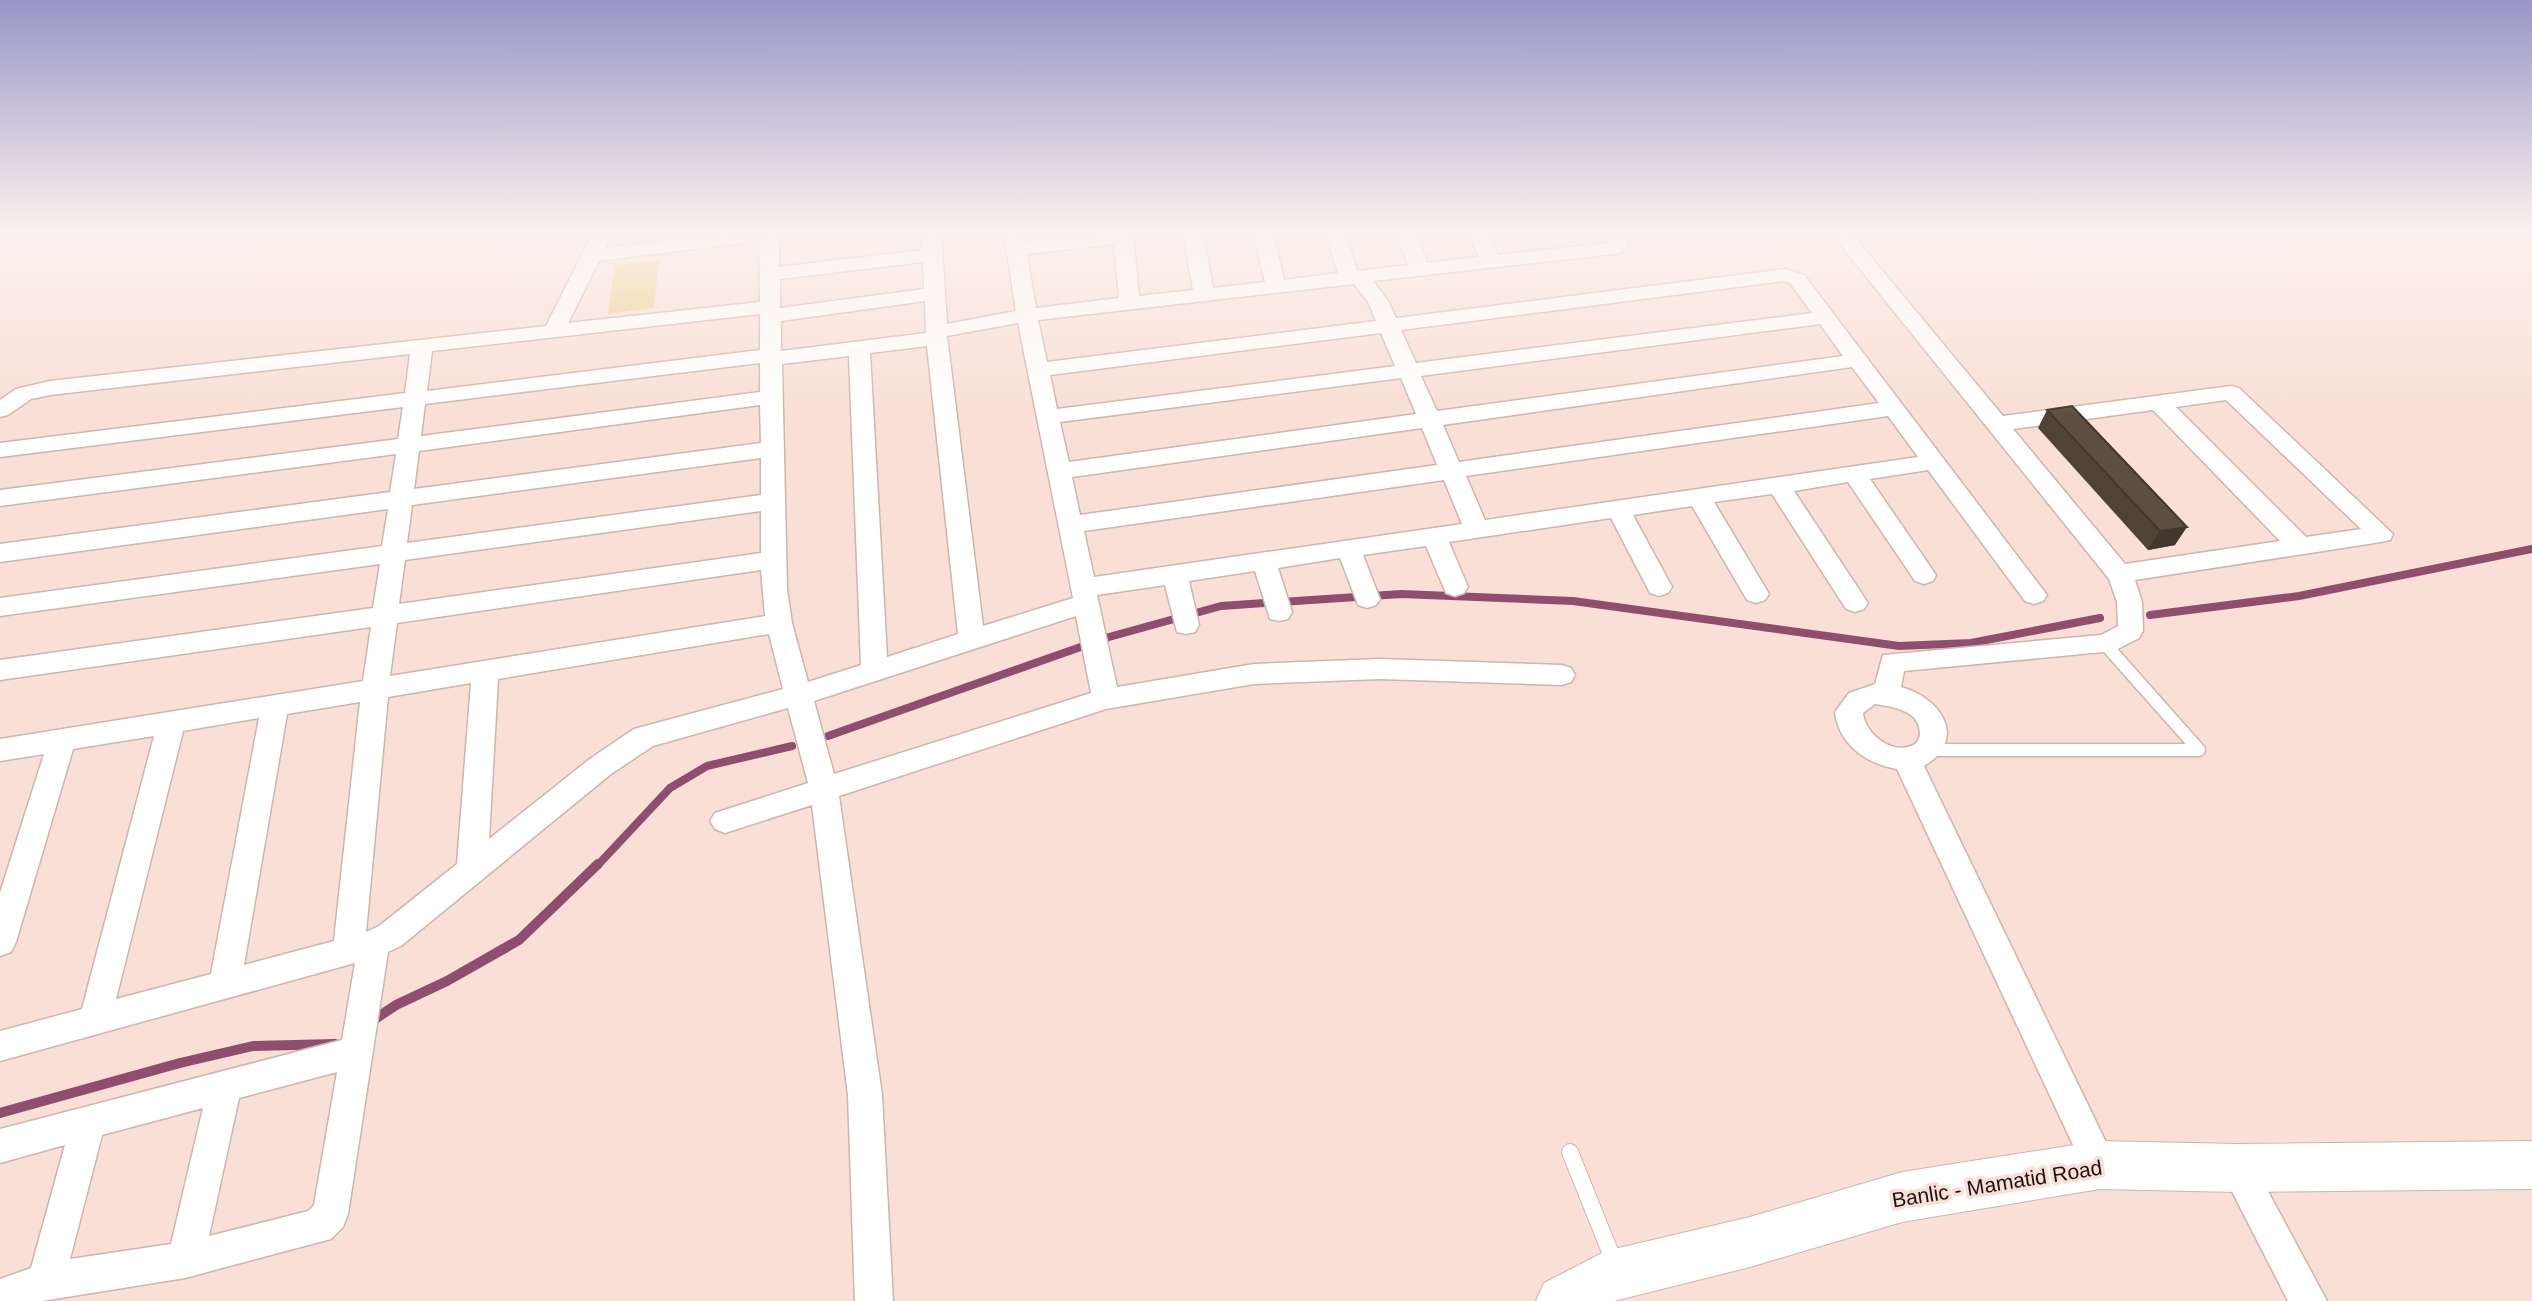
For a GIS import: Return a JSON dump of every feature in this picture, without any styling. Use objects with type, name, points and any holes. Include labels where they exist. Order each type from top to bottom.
[{"type":"main road","name":"Banlic - Mamatid Road","points":[[1562,1301],[1619,1274],[1750,1242],[1902,1197],[2038,1173],[2100,1165],[2237,1168],[2532,1165]]},
{"type":"street","points":[[554,331],[572,294]]},
{"type":"street","points":[[770,294],[774,560],[779,624],[824,789],[865,1095],[874,1301]]},
{"type":"street","points":[[0,410],[24,394],[50,388],[554,331],[934,294],[972,641]]},
{"type":"street","points":[[1024,294],[1106,699]]},
{"type":"street","points":[[1129,294],[1130,304]]},
{"type":"street","points":[[0,450],[859,348],[937,335],[1027,315],[1216,294]]},
{"type":"street","points":[[1370,294],[1378,301],[1477,530]]},
{"type":"street","points":[[1038,370],[1640,294]]},
{"type":"street","points":[[1808,294],[2034,595]]},
{"type":"street","points":[[1887,694],[1892,662],[2105,644],[2130,631],[2133,610],[2119,574],[1891,294]]},
{"type":"street","points":[[1048,417],[1825,317]]},
{"type":"street","points":[[0,1298],[46,1280],[185,1260],[318,1226],[330,1214],[357,1051],[375,689],[422,346]]},
{"type":"street","points":[[859,348],[875,671]]},
{"type":"street","points":[[1059,471],[1858,360]]},
{"type":"street","points":[[1997,424],[2231,393],[2381,534],[2119,574]]},
{"type":"street","points":[[0,498],[772,397]]},
{"type":"street","points":[[2158,402],[2301,547]]},
{"type":"street","points":[[1070,524],[1894,408]]},
{"type":"street","points":[[0,553],[772,449]]},
{"type":"street","points":[[0,1046],[362,947],[390,936],[626,747],[644,737],[799,695],[972,641],[1085,596],[1175,575],[1934,462]]},
{"type":"street","points":[[1854,474],[1924,575]]},
{"type":"street","points":[[1778,485],[1855,603]]},
{"type":"street","points":[[1699,497],[1756,594]]},
{"type":"street","points":[[0,607],[773,501]]},
{"type":"street","points":[[1618,509],[1659,587]]},
{"type":"street","points":[[1434,536],[1455,587]]},
{"type":"street","points":[[1349,549],[1367,599]]},
{"type":"street","points":[[0,670],[774,560]]},
{"type":"street","points":[[1264,561],[1279,612]]},
{"type":"street","points":[[1175,575],[1186,625]]},
{"type":"street","points":[[0,750],[779,624]]},
{"type":"street","points":[[725,821],[1106,699],[1254,674],[1380,669],[1562,675]]},
{"type":"street","points":[[472,869],[485,671]]},
{"type":"street","points":[[1887,694],[1914,704],[1932,722],[1936,733],[1934,742],[1917,754],[1877,752],[1855,734],[1849,712],[1853,704],[1862,698],[1887,694]]},
{"type":"street","points":[[225,985],[275,705]]},
{"type":"street","points":[[95,1020],[171,722]]},
{"type":"street","points":[[0,942],[62,740]]},
{"type":"street","points":[[1917,754],[2100,1165]]},
{"type":"street","points":[[0,1146],[357,1051]]},
{"type":"street","points":[[185,1260],[225,1086]]},
{"type":"street","points":[[46,1280],[88,1123]]},
{"type":"street","points":[[2237,1168],[2308,1301]]},
{"type":"lane","points":[[1917,754],[2199,750],[2105,644]]},
{"type":"lane","points":[[1570,1152],[1619,1274]]},
{"type":"shaded area","points":[[611,294],[655,294],[654,308],[608,314]]},
{"type":"building","points":[[2072,406],[2187,527],[2160,531],[2047,410]]},
{"type":"waterway","points":[[2150,615],[2299,596],[2532,549]]},
{"type":"waterway","points":[[828,736],[1109,637],[1221,606],[1401,594],[1573,601],[1899,646],[1971,643],[2100,618]]},
{"type":"waterway","points":[[597,866],[670,788],[707,766],[792,746]]},
{"type":"waterway","points":[[369,1023],[396,1005],[447,981],[519,940],[598,864]]},
{"type":"waterway","points":[[0,1113],[180,1063],[253,1046],[335,1044]]}]
